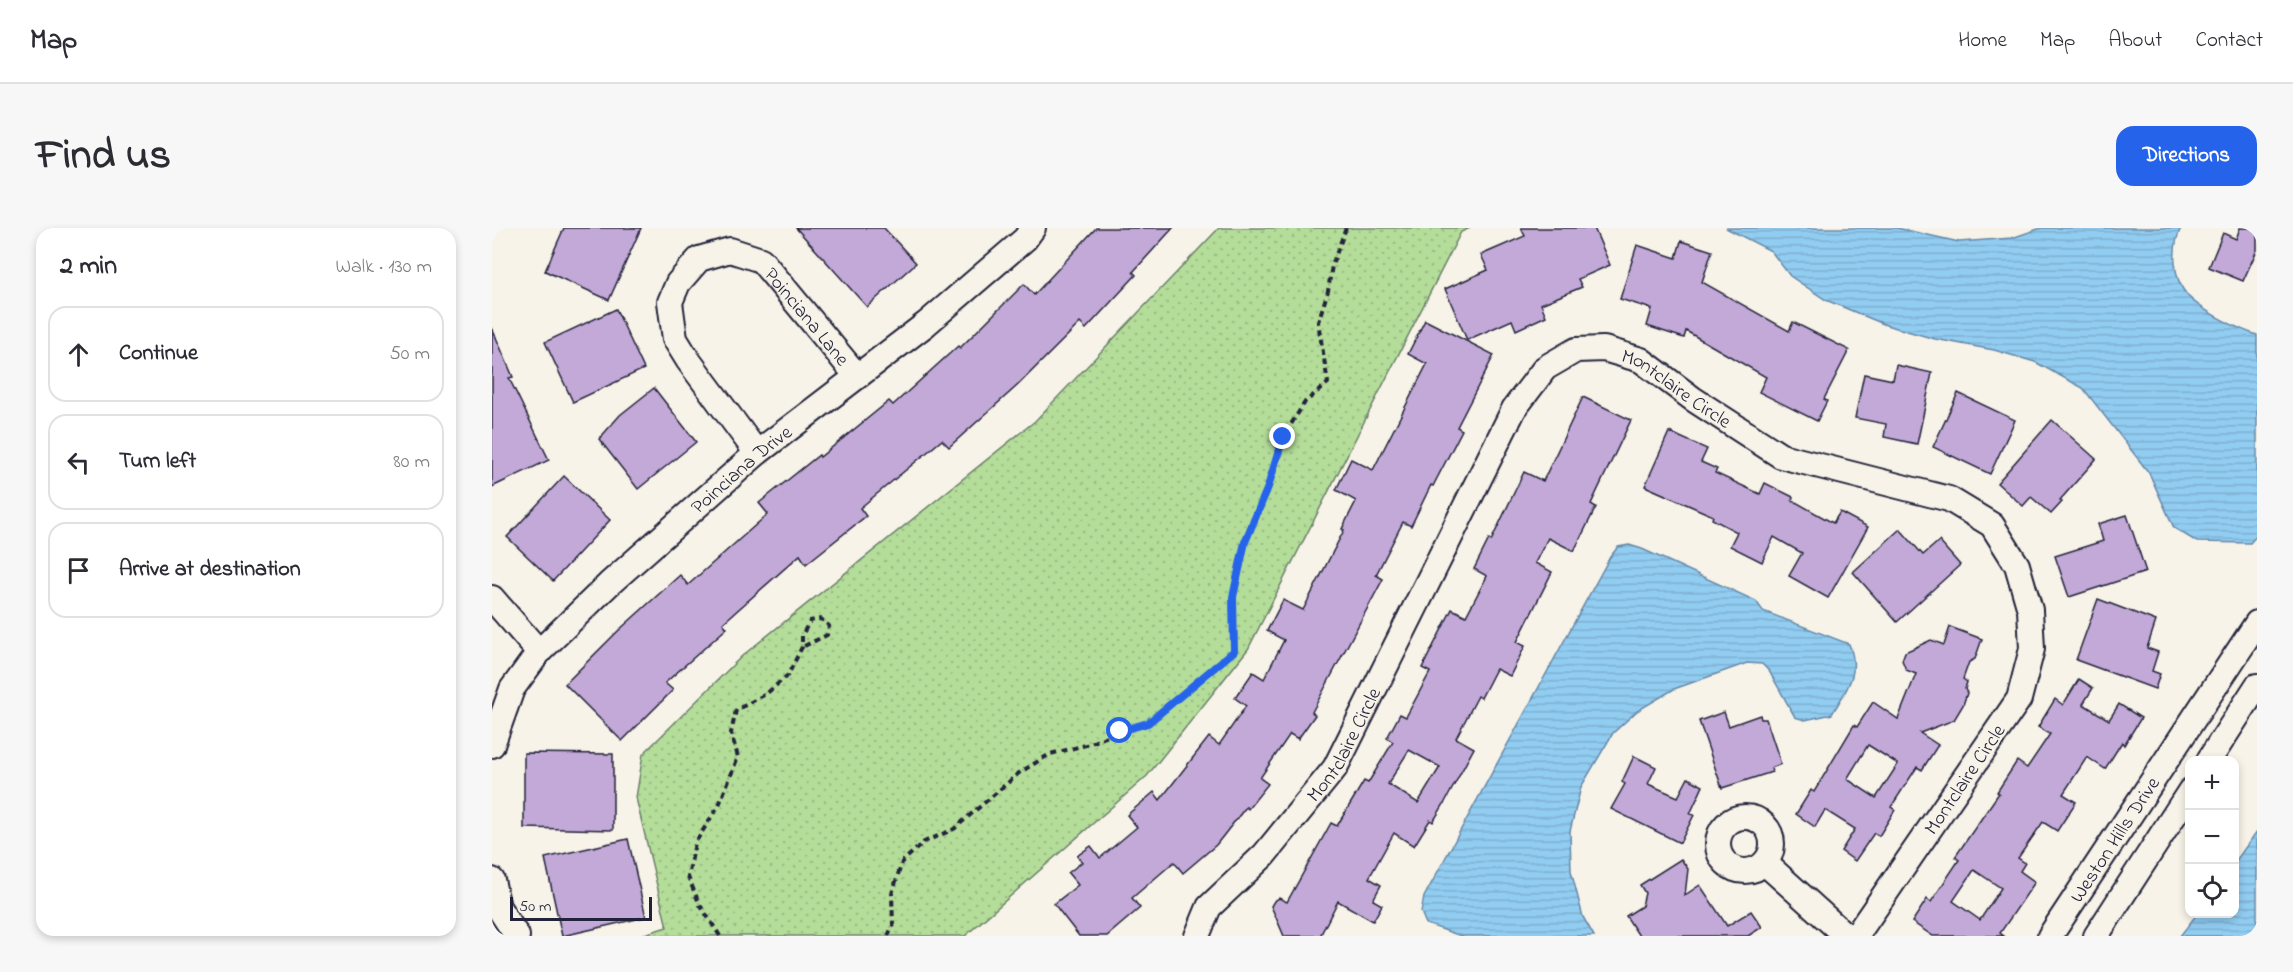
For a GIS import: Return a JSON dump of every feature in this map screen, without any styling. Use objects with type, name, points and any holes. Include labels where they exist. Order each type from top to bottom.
[{"type":"street","name":"Poinciana Drive","points":[[492,745],[512,689],[539,652],[609,584],[757,453],[926,324],[1025,239],[1034,228]]},
{"type":"street","name":"Poinciana Lane","points":[[757,453],[675,339],[670,302],[678,283],[699,259],[730,250],[760,260],[857,376]]},
{"type":"street","name":"Montclaire Circle","points":[[1197,936],[1209,907],[1264,855],[1335,768],[1514,409],[1545,368],[1576,350],[1604,349],[1641,360],[1693,399],[1781,456],[1949,499],[1992,525],[2017,565],[2030,610],[2032,649],[2019,699],[1856,936]]},
{"type":"street","points":[[492,598],[539,652]]},
{"type":"street","name":"Weston Hills Drive","points":[[2050,936],[2257,623]]},
{"type":"street","points":[[2212,756],[2257,686]]},
{"type":"street","name":"Weston Hills Drive","points":[[2096,936],[2185,799]]},
{"type":"street","points":[[1765,863],[1846,936]]},
{"type":"street","points":[[492,880],[498,907],[517,936]]},
{"type":"path","points":[[888,936],[893,926],[892,894],[902,862],[924,842],[954,829],[1019,773],[1050,754],[1086,745],[1120,731],[1148,723],[1234,651],[1233,597],[1245,542],[1268,487],[1283,437],[1305,402],[1328,383],[1318,322],[1328,291],[1332,265],[1346,228]]},
{"type":"path","points":[[720,936],[700,905],[688,877],[695,843],[719,805],[738,757],[731,733],[736,711],[766,694],[788,675],[802,647],[802,635],[810,621],[821,620],[829,626],[827,635],[802,647]]},
{"type":"green space","points":[[1219,228],[1470,228],[1461,232],[1248,649],[1147,776],[965,936],[638,936],[667,927],[636,798],[643,754],[742,656],[1035,421]]},
{"type":"water","points":[[1726,228],[1897,228],[1959,242],[2012,238],[2041,228],[2181,228],[2176,245],[2175,263],[2182,288],[2201,307],[2257,335],[2257,535],[2250,543],[2197,542],[2174,528],[2149,473],[2083,388],[2035,362],[1886,325],[1826,300],[1790,276],[1771,251]]},
{"type":"water","points":[[1629,545],[1756,601],[1763,611],[1849,644],[1854,664],[1847,689],[1832,714],[1805,720],[1795,717],[1769,671],[1762,664],[1747,663],[1674,689],[1637,711],[1613,733],[1581,787],[1570,831],[1571,871],[1583,917],[1594,936],[1461,936],[1426,924],[1421,912],[1424,897],[1610,557],[1618,547]]},
{"type":"water","points":[[2257,831],[2257,936],[2180,936],[2194,918],[2239,918],[2239,856]]},
{"type":"building","points":[[564,228],[641,228],[609,300],[545,271]]},
{"type":"building","points":[[796,228],[884,228],[916,263],[867,307]]},
{"type":"building","points":[[1096,228],[1173,228],[1133,272],[1136,275],[1086,329],[1080,323],[1017,386],[949,447],[942,440],[860,508],[866,516],[806,564],[800,555],[723,623],[727,628],[665,683],[673,690],[622,741],[565,684],[618,631],[680,575],[688,585],[768,514],[759,503],[889,401],[893,405],[958,346],[960,348],[1024,284],[1034,295]]},
{"type":"building","points":[[1521,228],[1594,228],[1610,265],[1578,279],[1582,287],[1541,304],[1546,316],[1516,330],[1512,320],[1467,340],[1445,289],[1488,270],[1481,255],[1525,236]]},
{"type":"building","points":[[2240,228],[2257,228],[2257,250],[2243,281],[2209,267],[2223,233],[2236,239]]},
{"type":"building","points":[[1681,241],[1712,251],[1702,282],[1789,331],[1793,322],[1849,350],[1824,399],[1827,401],[1817,421],[1759,392],[1766,377],[1686,331],[1684,338],[1647,326],[1652,309],[1620,299],[1637,245],[1676,258]]},
{"type":"building","points":[[616,309],[644,369],[573,402],[545,342]]},
{"type":"building","points":[[1425,320],[1494,355],[1457,427],[1462,430],[1433,486],[1431,485],[1411,526],[1403,522],[1376,575],[1383,579],[1312,712],[1315,715],[1298,739],[1290,734],[1260,778],[1268,784],[1248,809],[1246,807],[1216,845],[1183,873],[1174,862],[1132,898],[1140,908],[1107,936],[1079,936],[1054,904],[1078,885],[1068,873],[1082,862],[1077,856],[1091,846],[1100,858],[1137,827],[1127,815],[1154,792],[1160,800],[1209,737],[1219,745],[1246,706],[1235,698],[1253,672],[1264,679],[1284,640],[1267,631],[1283,600],[1303,610],[1344,530],[1342,529],[1356,501],[1336,490],[1351,459],[1373,470],[1427,364],[1408,354]]},
{"type":"building","points":[[492,328],[513,377],[509,378],[549,460],[492,487]]},
{"type":"building","points":[[1896,365],[1932,373],[1917,444],[1884,437],[1886,424],[1855,418],[1864,374],[1893,380]]},
{"type":"building","points":[[654,388],[696,442],[638,489],[599,439],[620,415]]},
{"type":"building","points":[[1958,393],[2015,420],[1990,474],[1933,447]]},
{"type":"building","points":[[1583,397],[1631,420],[1591,504],[1596,507],[1574,551],[1548,538],[1535,563],[1552,572],[1517,642],[1525,646],[1510,676],[1496,669],[1481,698],[1478,696],[1456,738],[1474,748],[1444,804],[1433,822],[1430,820],[1414,846],[1394,833],[1369,878],[1381,885],[1373,900],[1382,905],[1373,921],[1338,901],[1320,936],[1284,936],[1271,906],[1279,898],[1287,902],[1331,823],[1337,826],[1364,781],[1368,783],[1393,742],[1387,738],[1400,714],[1406,717],[1430,672],[1422,668],[1452,609],[1466,616],[1487,576],[1474,569],[1489,539],[1491,541],[1524,472],[1543,481]],"holes":[[[1409,750],[1440,767],[1418,803],[1388,784]]]},
{"type":"building","points":[[2052,420],[2096,459],[2060,500],[2062,502],[2051,514],[2031,497],[2023,506],[1997,483]]},
{"type":"building","points":[[1669,432],[1707,449],[1701,462],[1717,469],[1715,473],[1760,494],[1765,483],[1793,497],[1792,500],[1833,523],[1840,512],[1868,527],[1828,598],[1789,576],[1802,553],[1774,537],[1762,562],[1730,546],[1737,532],[1712,519],[1713,516],[1645,486]]},
{"type":"building","points":[[564,476],[610,520],[553,581],[507,537]]},
{"type":"building","points":[[2127,515],[2146,572],[2069,597],[2055,556],[2103,541],[2098,524]]},
{"type":"building","points":[[1900,529],[1923,555],[1939,541],[1960,565],[1897,622],[1853,572]]},
{"type":"building","points":[[2098,599],[2156,621],[2147,648],[2158,652],[2152,671],[2160,674],[2155,689],[2076,660]]},
{"type":"building","points":[[1950,627],[1982,639],[1975,659],[1969,662],[1963,679],[1967,682],[1965,689],[1967,693],[1963,705],[1954,720],[1920,733],[1938,745],[1922,770],[1917,767],[1891,807],[1895,810],[1879,836],[1874,833],[1855,861],[1841,851],[1855,829],[1825,810],[1815,827],[1796,814],[1811,790],[1814,792],[1854,725],[1857,727],[1873,702],[1898,719],[1916,674],[1906,670],[1902,660],[1905,652],[1931,640],[1944,645]],"holes":[[[1868,745],[1898,764],[1876,798],[1847,779]]]},
{"type":"building","points":[[2079,679],[2093,688],[2083,704],[2109,720],[2119,704],[2141,718],[2105,769],[2087,757],[2063,794],[2076,802],[2057,831],[2043,822],[2018,858],[2025,863],[2020,871],[2035,882],[2000,933],[2004,936],[1933,936],[1912,922],[1927,899],[1931,902],[1959,860],[1955,857],[1999,793],[1997,792],[2017,761],[2027,768],[2050,734],[2038,727],[2055,699],[2063,705]],"holes":[[[1974,870],[2001,888],[1980,920],[1953,901]]]},
{"type":"building","points":[[1724,712],[1729,726],[1760,715],[1761,719],[1766,719],[1781,764],[1771,768],[1772,772],[1722,788],[1699,721]]},
{"type":"building","points":[[524,753],[613,754],[613,830],[524,828]]},
{"type":"building","points":[[1634,756],[1656,767],[1648,784],[1678,797],[1688,778],[1703,786],[1690,814],[1694,815],[1680,843],[1611,809],[1625,784],[1622,782]]},
{"type":"building","points":[[628,839],[646,917],[562,936],[545,858]]},
{"type":"building","points":[[1681,859],[1688,869],[1685,895],[1700,885],[1727,926],[1751,911],[1762,927],[1748,936],[1639,936],[1626,916],[1642,906],[1645,893],[1640,885]]},
{"type":"route","points":[[1120,731],[1148,723],[1234,651],[1233,597],[1245,542],[1268,487],[1283,437]]}]
